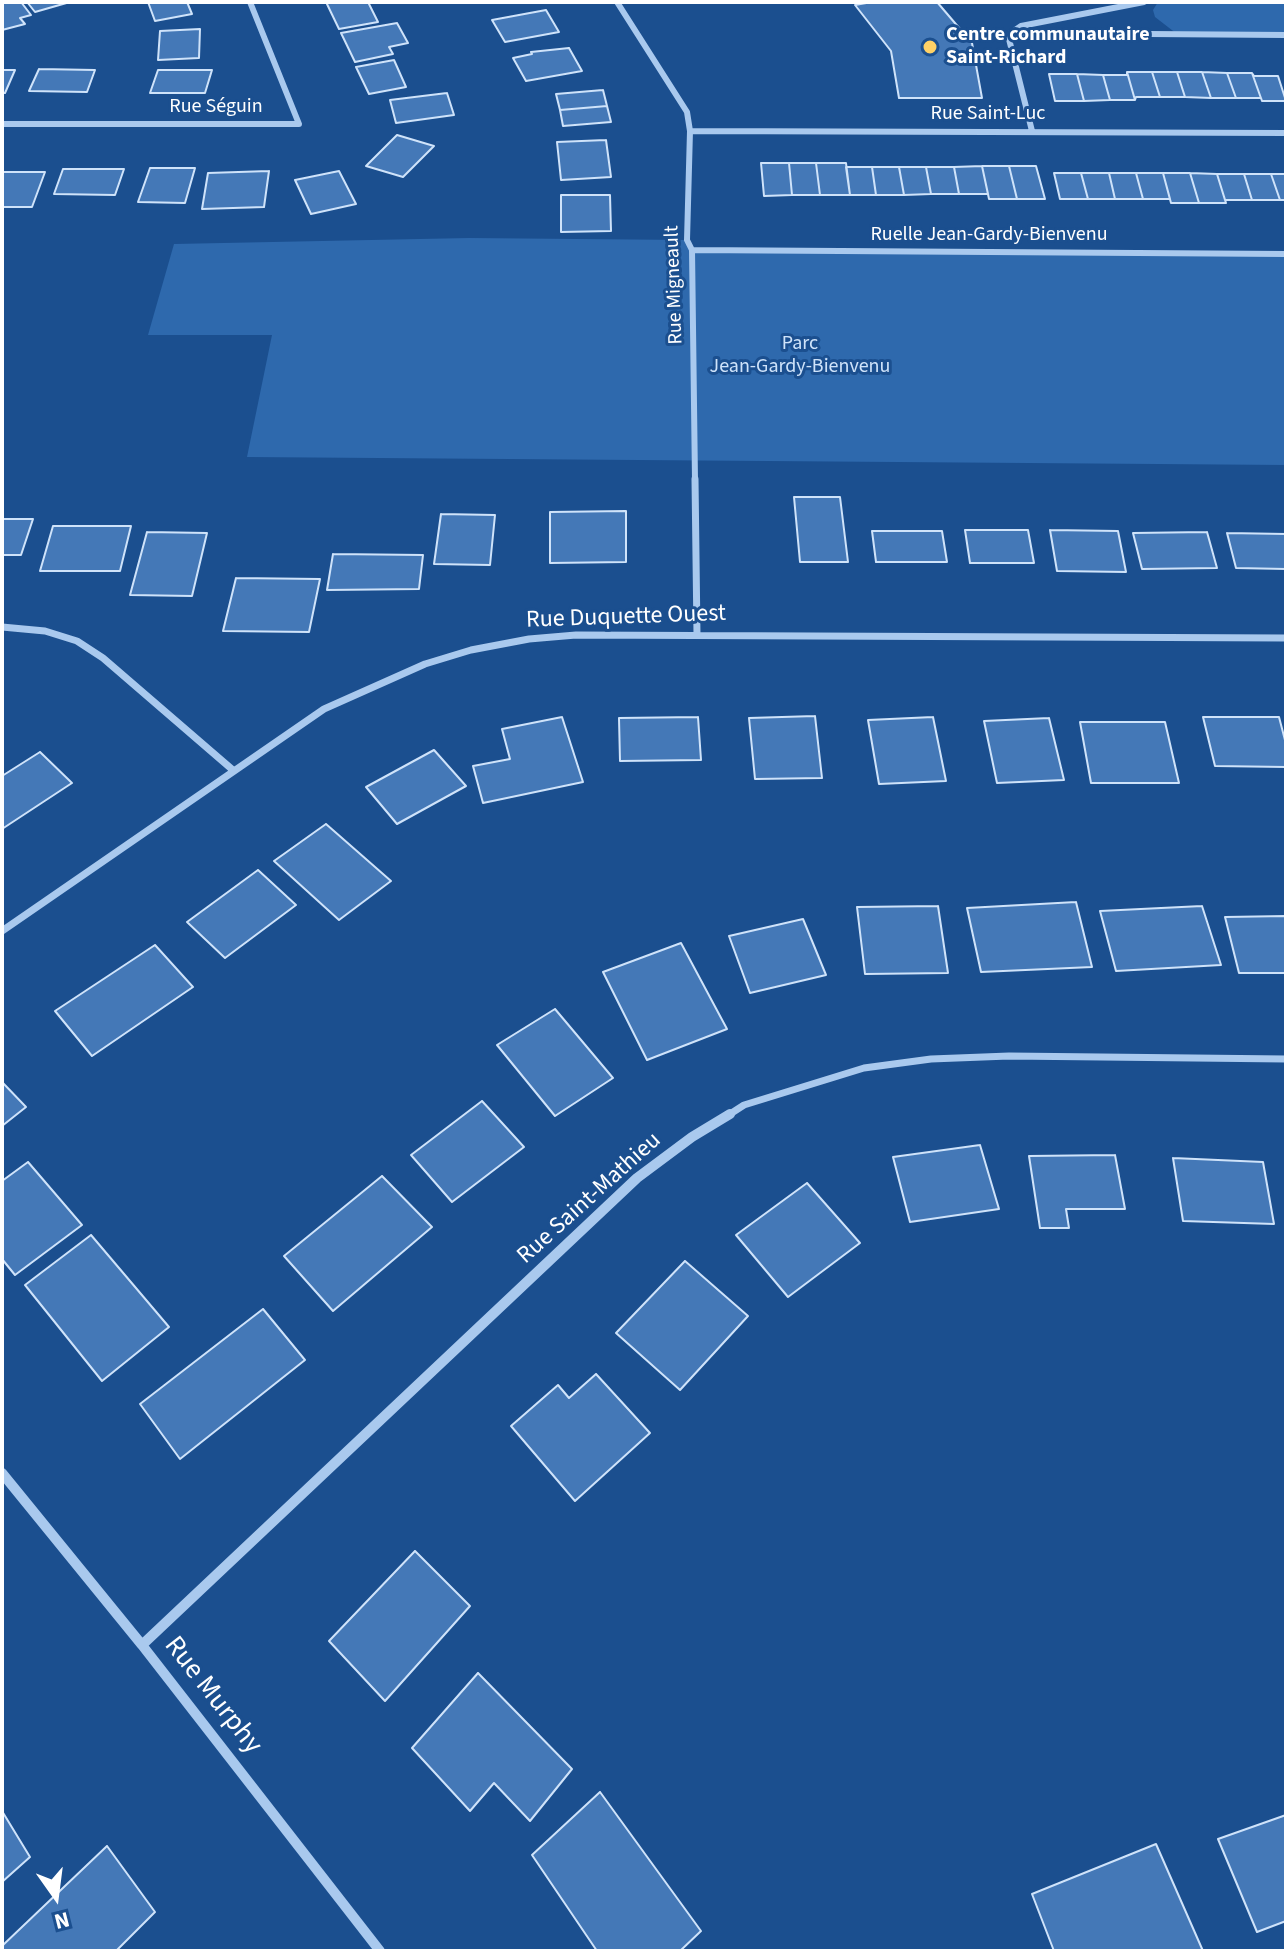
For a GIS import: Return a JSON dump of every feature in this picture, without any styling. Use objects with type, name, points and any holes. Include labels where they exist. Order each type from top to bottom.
[{"type":"street","name":"Rue Séguin","points":[[2,124],[299,124],[250,2]]},
{"type":"street","name":"Rue Migneault","points":[[620,2],[687,112],[690,131],[687,240],[692,250],[697,635]]},
{"type":"street","points":[[1032,131],[1009,39],[1011,33],[1021,26],[1144,2]]},
{"type":"street","points":[[1011,33],[1286,35]]},
{"type":"street","name":"Rue Saint-Luc","points":[[690,131],[1286,133]]},
{"type":"street","name":"Ruelle Jean-Gardy-Bienvenu","points":[[692,250],[1286,254]]},
{"type":"street","points":[[2,627],[45,631],[77,641],[103,658],[234,771]]},
{"type":"street","name":"Rue Duquette Ouest","points":[[2,931],[324,709],[375,684],[455,655],[529,639],[697,635],[1286,638]]},
{"type":"street","name":"Rue Saint-Mathieu","points":[[142,1645],[637,1178],[692,1137],[744,1105],[864,1068],[931,1059],[1009,1056],[1286,1059]]},
{"type":"street","name":"Rue Murphy","points":[[2,1473],[142,1645],[380,1951]]},
{"type":"green space","points":[[1158,2],[1286,2],[1286,35],[1177,34],[1155,17],[1153,10]]},
{"type":"green space","name":"Parc Jean-Gardy-Bienvenu","points":[[469,238],[687,240],[692,250],[1286,254],[1286,465],[247,457],[272,335],[148,335],[174,244]]},
{"type":"building","points":[[2,2],[21,2],[31,15],[20,18],[25,24],[2,30]]},
{"type":"building","points":[[27,2],[70,2],[35,12]]},
{"type":"building","points":[[148,2],[187,2],[192,14],[155,21]]},
{"type":"building","points":[[326,2],[368,2],[378,22],[339,29]]},
{"type":"building","name":"Centre communautaire Saint-Richard","points":[[937,2],[972,43],[982,98],[899,98],[891,51],[855,5]]},
{"type":"building","points":[[546,10],[559,32],[505,42],[492,20]]},
{"type":"building","points":[[397,23],[408,43],[389,47],[393,54],[355,62],[341,33]]},
{"type":"building","points":[[200,29],[199,58],[158,60],[160,31]]},
{"type":"building","points":[[569,48],[582,71],[526,81],[513,58],[531,52]]},
{"type":"building","points":[[394,60],[406,87],[369,94],[356,67]]},
{"type":"building","points":[[39,69],[95,70],[87,92],[29,91]]},
{"type":"building","points":[[2,70],[15,70],[5,93],[2,93]]},
{"type":"building","points":[[158,70],[212,70],[205,93],[150,93]]},
{"type":"building","points":[[1127,72],[1135,100],[1110,100],[1103,75],[1127,75]]},
{"type":"building","points":[[1127,72],[1152,72],[1160,97],[1136,97],[1135,100]]},
{"type":"building","points":[[1152,72],[1177,72],[1185,97],[1160,97]]},
{"type":"building","points":[[1177,72],[1202,72],[1211,98],[1185,97]]},
{"type":"building","points":[[1202,72],[1227,73],[1236,98],[1211,98]]},
{"type":"building","points":[[1227,73],[1252,73],[1261,98],[1236,98]]},
{"type":"building","points":[[1252,73],[1254,76],[1278,76],[1286,101],[1262,101]]},
{"type":"building","points":[[1049,74],[1077,74],[1084,101],[1055,101]]},
{"type":"building","points":[[1077,74],[1103,75],[1110,100],[1084,101]]},
{"type":"building","points":[[603,90],[607,106],[560,110],[556,94]]},
{"type":"building","points":[[447,93],[454,115],[396,123],[390,100]]},
{"type":"building","points":[[607,106],[611,122],[563,126],[560,110]]},
{"type":"building","points":[[397,135],[434,146],[403,177],[366,166]]},
{"type":"building","points":[[606,140],[611,177],[561,180],[557,142]]},
{"type":"building","points":[[761,163],[789,163],[792,195],[764,196]]},
{"type":"building","points":[[789,163],[816,163],[820,195],[792,195]]},
{"type":"building","points":[[816,163],[846,163],[850,195],[820,195]]},
{"type":"building","points":[[982,166],[988,194],[959,194],[954,167]]},
{"type":"building","points":[[982,166],[1009,166],[1017,199],[989,199]]},
{"type":"building","points":[[1009,166],[1036,166],[1045,199],[1017,199]]},
{"type":"building","points":[[846,167],[872,167],[876,195],[850,195]]},
{"type":"building","points":[[872,167],[899,167],[904,195],[876,195]]},
{"type":"building","points":[[899,167],[926,167],[931,194],[904,195]]},
{"type":"building","points":[[926,167],[954,167],[959,194],[931,194]]},
{"type":"building","points":[[150,168],[195,168],[185,203],[138,202]]},
{"type":"building","points":[[63,169],[124,169],[115,195],[54,194]]},
{"type":"building","points":[[269,171],[264,207],[202,209],[208,173]]},
{"type":"building","points":[[339,171],[356,204],[311,214],[295,180]]},
{"type":"building","points":[[2,172],[45,172],[32,207],[2,207]]},
{"type":"building","points":[[1054,173],[1081,173],[1088,199],[1060,199]]},
{"type":"building","points":[[1081,173],[1109,173],[1115,199],[1088,199]]},
{"type":"building","points":[[1109,173],[1136,173],[1143,199],[1115,199]]},
{"type":"building","points":[[1136,173],[1163,173],[1170,199],[1143,199]]},
{"type":"building","points":[[1163,173],[1190,173],[1199,203],[1171,203]]},
{"type":"building","points":[[1190,173],[1217,174],[1226,203],[1199,203]]},
{"type":"building","points":[[1217,174],[1244,174],[1252,200],[1225,200]]},
{"type":"building","points":[[1244,174],[1271,174],[1280,200],[1252,200]]},
{"type":"building","points":[[1271,174],[1286,174],[1286,200],[1280,200]]},
{"type":"building","points":[[561,195],[610,195],[611,231],[561,232]]},
{"type":"building","points":[[794,497],[840,497],[848,562],[800,562]]},
{"type":"building","points":[[626,511],[626,562],[550,563],[550,512]]},
{"type":"building","points":[[441,514],[495,515],[490,565],[434,564]]},
{"type":"building","points":[[2,519],[33,519],[21,555],[2,555]]},
{"type":"building","points":[[53,526],[131,526],[120,571],[40,571]]},
{"type":"building","points":[[965,530],[1028,530],[1034,563],[970,563]]},
{"type":"building","points":[[1050,530],[1118,531],[1126,572],[1057,571]]},
{"type":"building","points":[[872,531],[942,531],[947,562],[876,562]]},
{"type":"building","points":[[147,532],[207,533],[192,596],[130,595]]},
{"type":"building","points":[[1207,532],[1217,568],[1142,569],[1133,533]]},
{"type":"building","points":[[1227,533],[1286,534],[1286,569],[1236,568]]},
{"type":"building","points":[[333,554],[423,555],[419,589],[327,590]]},
{"type":"building","points":[[236,578],[320,579],[309,632],[223,631]]},
{"type":"building","points":[[815,716],[822,778],[755,779],[749,718]]},
{"type":"building","points":[[562,717],[583,782],[483,803],[473,766],[510,759],[502,729]]},
{"type":"building","points":[[698,717],[701,760],[620,761],[619,718]]},
{"type":"building","points":[[933,717],[946,781],[879,784],[868,720]]},
{"type":"building","points":[[1203,717],[1279,717],[1286,744],[1286,767],[1215,766]]},
{"type":"building","points":[[1049,718],[1064,780],[997,783],[984,721]]},
{"type":"building","points":[[1080,722],[1165,722],[1179,783],[1091,783]]},
{"type":"building","points":[[434,750],[466,786],[397,824],[366,787]]},
{"type":"building","points":[[40,752],[72,783],[2,829],[2,776]]},
{"type":"building","points":[[326,824],[391,881],[339,920],[274,861]]},
{"type":"building","points":[[258,870],[296,905],[225,958],[187,922]]},
{"type":"building","points":[[1076,902],[1092,967],[981,972],[967,908]]},
{"type":"building","points":[[938,906],[948,973],[865,974],[857,907]]},
{"type":"building","points":[[1202,906],[1221,965],[1116,971],[1100,911]]},
{"type":"building","points":[[1286,916],[1286,973],[1239,973],[1225,917]]},
{"type":"building","points":[[803,919],[826,975],[750,993],[729,936]]},
{"type":"building","points":[[681,943],[727,1029],[647,1060],[603,972]]},
{"type":"building","points":[[155,945],[193,987],[92,1056],[55,1011]]},
{"type":"building","points":[[555,1009],[613,1078],[555,1116],[497,1045]]},
{"type":"building","points":[[2,1082],[26,1107],[2,1126]]},
{"type":"building","points":[[482,1101],[524,1147],[452,1202],[411,1155]]},
{"type":"building","points":[[980,1145],[999,1209],[910,1222],[893,1157]]},
{"type":"building","points":[[1115,1155],[1125,1209],[1066,1209],[1069,1228],[1040,1228],[1029,1156]]},
{"type":"building","points":[[1173,1158],[1263,1162],[1274,1224],[1183,1221]]},
{"type":"building","points":[[28,1162],[82,1225],[15,1275],[2,1259],[2,1181]]},
{"type":"building","points":[[382,1176],[432,1227],[333,1311],[284,1256]]},
{"type":"building","points":[[807,1183],[860,1243],[788,1297],[736,1235]]},
{"type":"building","points":[[91,1235],[169,1327],[102,1381],[25,1285]]},
{"type":"building","points":[[685,1261],[748,1316],[680,1390],[616,1333]]},
{"type":"building","points":[[263,1309],[305,1360],[180,1459],[140,1404]]},
{"type":"building","points":[[596,1374],[650,1433],[575,1501],[511,1426],[558,1385],[569,1398]]},
{"type":"building","points":[[415,1551],[470,1606],[385,1701],[329,1641]]},
{"type":"building","points":[[478,1673],[572,1769],[530,1821],[494,1783],[470,1811],[412,1748]]},
{"type":"building","points":[[600,1792],[701,1931],[680,1951],[597,1951],[532,1855]]},
{"type":"building","points":[[2,1811],[30,1857],[2,1882]]},
{"type":"building","points":[[1286,1815],[1286,1921],[1257,1932],[1218,1839]]},
{"type":"building","points":[[1156,1844],[1203,1951],[1054,1951],[1032,1894]]},
{"type":"building","points":[[107,1846],[155,1912],[116,1951],[2,1951],[2,1946]]},
{"type":"place","name":"Centre communautaire Saint-Richard","points":[[930,47]]}]
